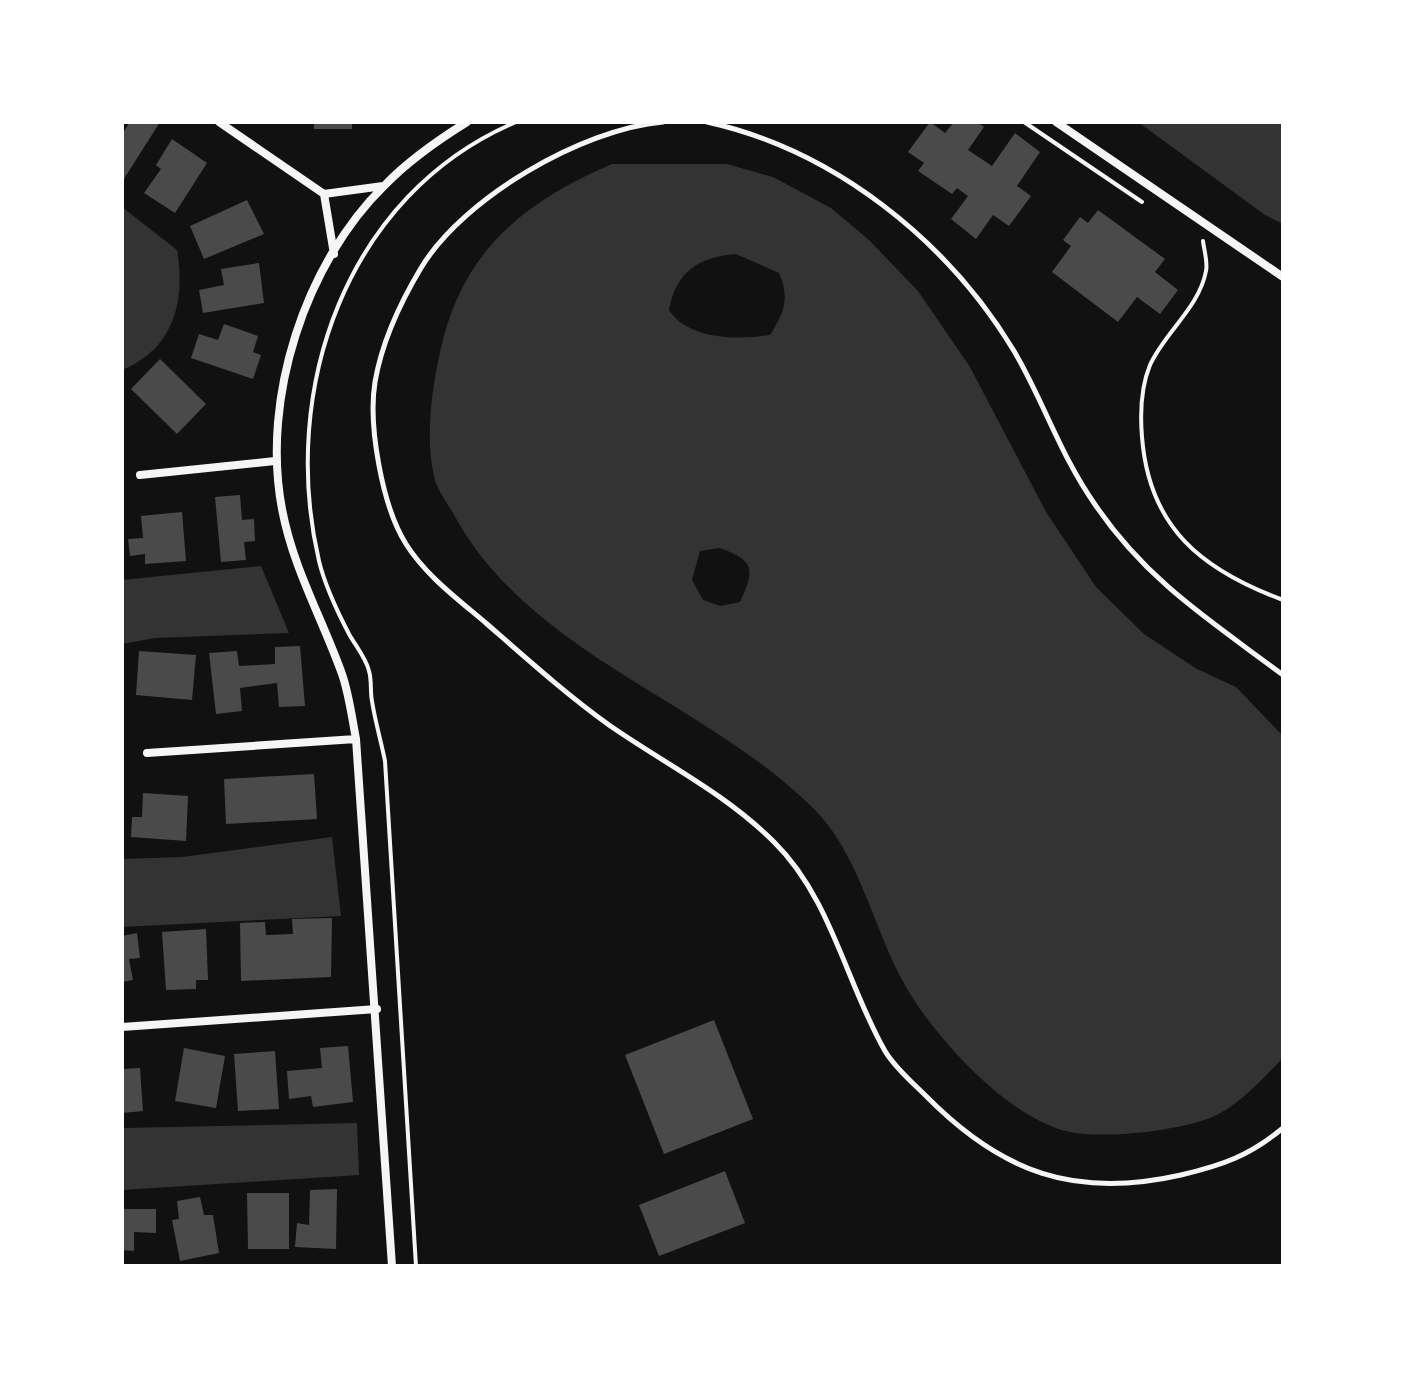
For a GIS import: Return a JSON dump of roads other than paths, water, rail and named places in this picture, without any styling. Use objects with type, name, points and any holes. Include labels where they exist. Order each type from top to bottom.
[{"type":"street","points":[[219,122],[324,194],[383,186]]},
{"type":"street","points":[[383,1266],[392,1263],[377,1009],[356,739],[343,676],[303,585],[282,511],[275,461],[296,333],[348,229],[383,186],[418,155],[467,122]]},
{"type":"street","points":[[1056,122],[1283,277]]},
{"type":"street","points":[[324,194],[334,254]]},
{"type":"street","points":[[140,475],[275,461]]},
{"type":"street","points":[[147,753],[356,739]]},
{"type":"street","points":[[122,1027],[377,1009]]},
{"type":"lane","points":[[663,122],[634,124],[594,138],[544,162],[479,207],[433,247],[408,290],[387,337],[374,385],[377,446],[386,498],[405,543],[436,580],[552,682],[613,728],[697,778],[778,845],[813,893],[887,1054],[950,1120],[988,1150],[1056,1179],[1101,1186],[1138,1185],[1207,1169],[1251,1153],[1283,1128]]},
{"type":"lane","points":[[707,122],[734,128],[827,167],[889,208],[969,290],[1014,352],[1060,450],[1096,507],[1128,547],[1207,622],[1283,675]]}]
